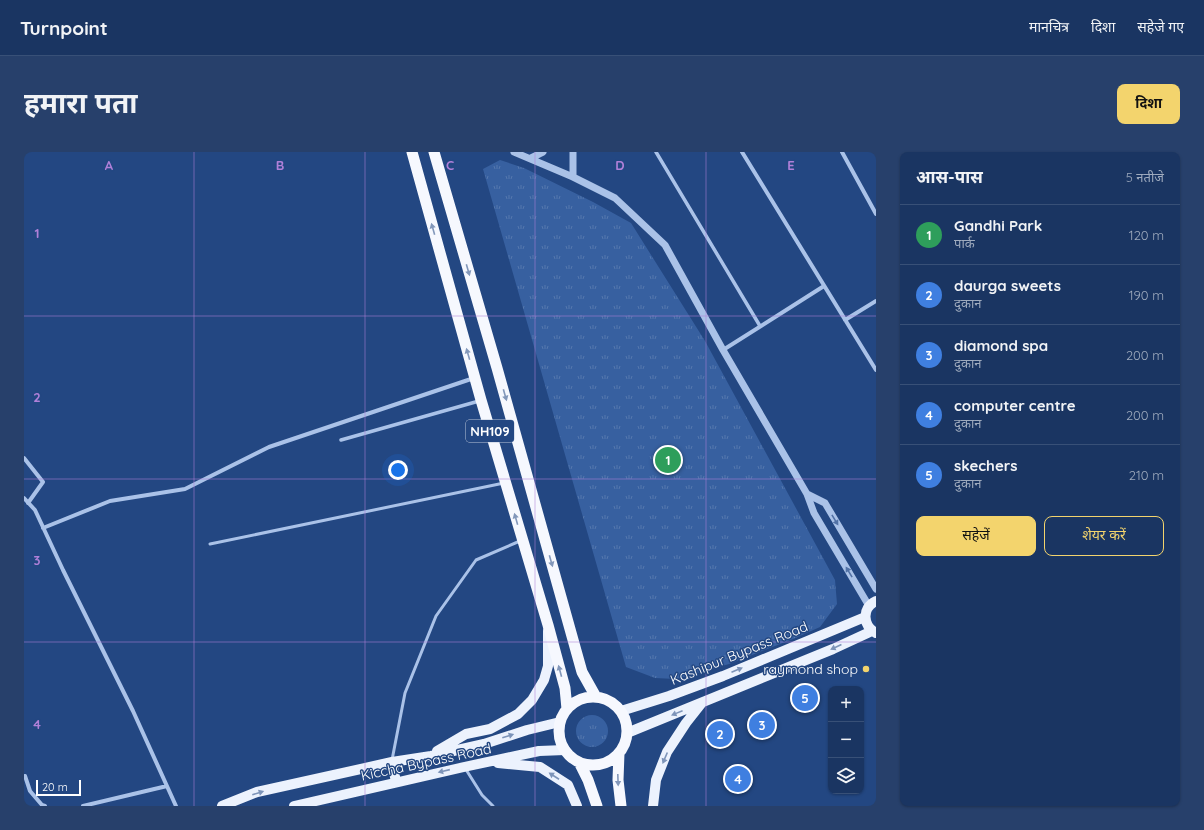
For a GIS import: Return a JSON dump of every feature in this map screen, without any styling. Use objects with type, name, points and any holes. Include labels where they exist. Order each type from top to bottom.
[{"type":"highway","name":"NH109","points":[[412,152],[481,400],[548,625],[565,688],[567,709]]},
{"type":"highway","name":"NH109","points":[[434,152],[497,368],[582,672],[596,697]]},
{"type":"highway","points":[[589,697],[596,697],[610,701],[621,711],[626,721],[627,733],[625,744],[619,753],[610,760],[600,764],[590,765],[579,762],[569,756],[562,747],[559,736],[562,715],[567,709],[578,700],[589,697]]},
{"type":"highway","points":[[619,753],[618,780],[621,806]]},
{"type":"highway","points":[[579,762],[588,780],[597,806]]},
{"type":"main road","points":[[627,733],[874,632],[868,627],[865,617],[872,603]]},
{"type":"main road","name":"Kashipur Bypass Road","points":[[621,711],[670,696],[716,679],[865,617]]},
{"type":"main road","points":[[431,756],[466,734],[490,729],[518,714],[532,700],[544,680],[548,666],[548,625]]},
{"type":"main road","points":[[716,679],[723,694]]},
{"type":"main road","points":[[653,806],[656,780],[668,752],[686,723],[702,702]]},
{"type":"main road","points":[[222,806],[257,792],[392,762],[431,756],[484,744],[526,730],[560,722]]},
{"type":"main road","points":[[460,749],[464,767]]},
{"type":"main road","name":"Kiccha Bypass Road","points":[[294,806],[539,751],[565,750]]},
{"type":"main road","points":[[392,762],[396,782]]},
{"type":"main road","points":[[488,762],[540,767],[568,785],[576,806]]},
{"type":"street","points":[[514,152],[573,177],[615,198],[665,245],[723,350],[807,494],[814,513],[872,603]]},
{"type":"street","points":[[531,158],[543,152]]},
{"type":"street","points":[[573,152],[573,177]]},
{"type":"street","points":[[656,152],[760,326]]},
{"type":"street","points":[[742,152],[876,370]]},
{"type":"street","points":[[842,152],[876,214]]},
{"type":"street","points":[[723,350],[824,286]]},
{"type":"street","points":[[845,320],[876,301]]},
{"type":"street","points":[[43,528],[110,501],[185,489],[269,447],[475,378]]},
{"type":"street","points":[[341,440],[481,400]]},
{"type":"street","points":[[24,458],[43,482],[28,503]]},
{"type":"street","points":[[807,494],[825,504],[876,589]]},
{"type":"street","points":[[24,498],[35,510],[133,711],[176,806]]},
{"type":"street","points":[[24,775],[30,791],[42,806],[45,806]]},
{"type":"street","points":[[83,806],[167,786]]},
{"type":"lane","points":[[210,544],[505,483]]},
{"type":"lane","points":[[392,762],[405,693],[436,616],[476,560],[522,540]]},
{"type":"lane","points":[[464,767],[482,795],[493,806]]},
{"type":"green space","points":[[500,160],[524,168],[593,202],[631,223],[705,341],[835,580],[837,604],[820,627],[729,664],[676,679],[655,678],[626,667],[483,169]]},
{"type":"green space","points":[[592,715],[601,718],[605,722],[608,731],[605,740],[601,744],[592,747],[583,744],[579,740],[576,731],[579,722],[583,718]]},
{"type":"place","name":"Gandhi Park","points":[[668,460]]},
{"type":"place","name":"raymond shop","points":[[866,669]]},
{"type":"place","name":"skechers","points":[[805,698]]},
{"type":"place","name":"diamond spa","points":[[762,725]]},
{"type":"place","name":"daurga sweets","points":[[720,734]]},
{"type":"place","name":"computer centre","points":[[738,779]]}]
